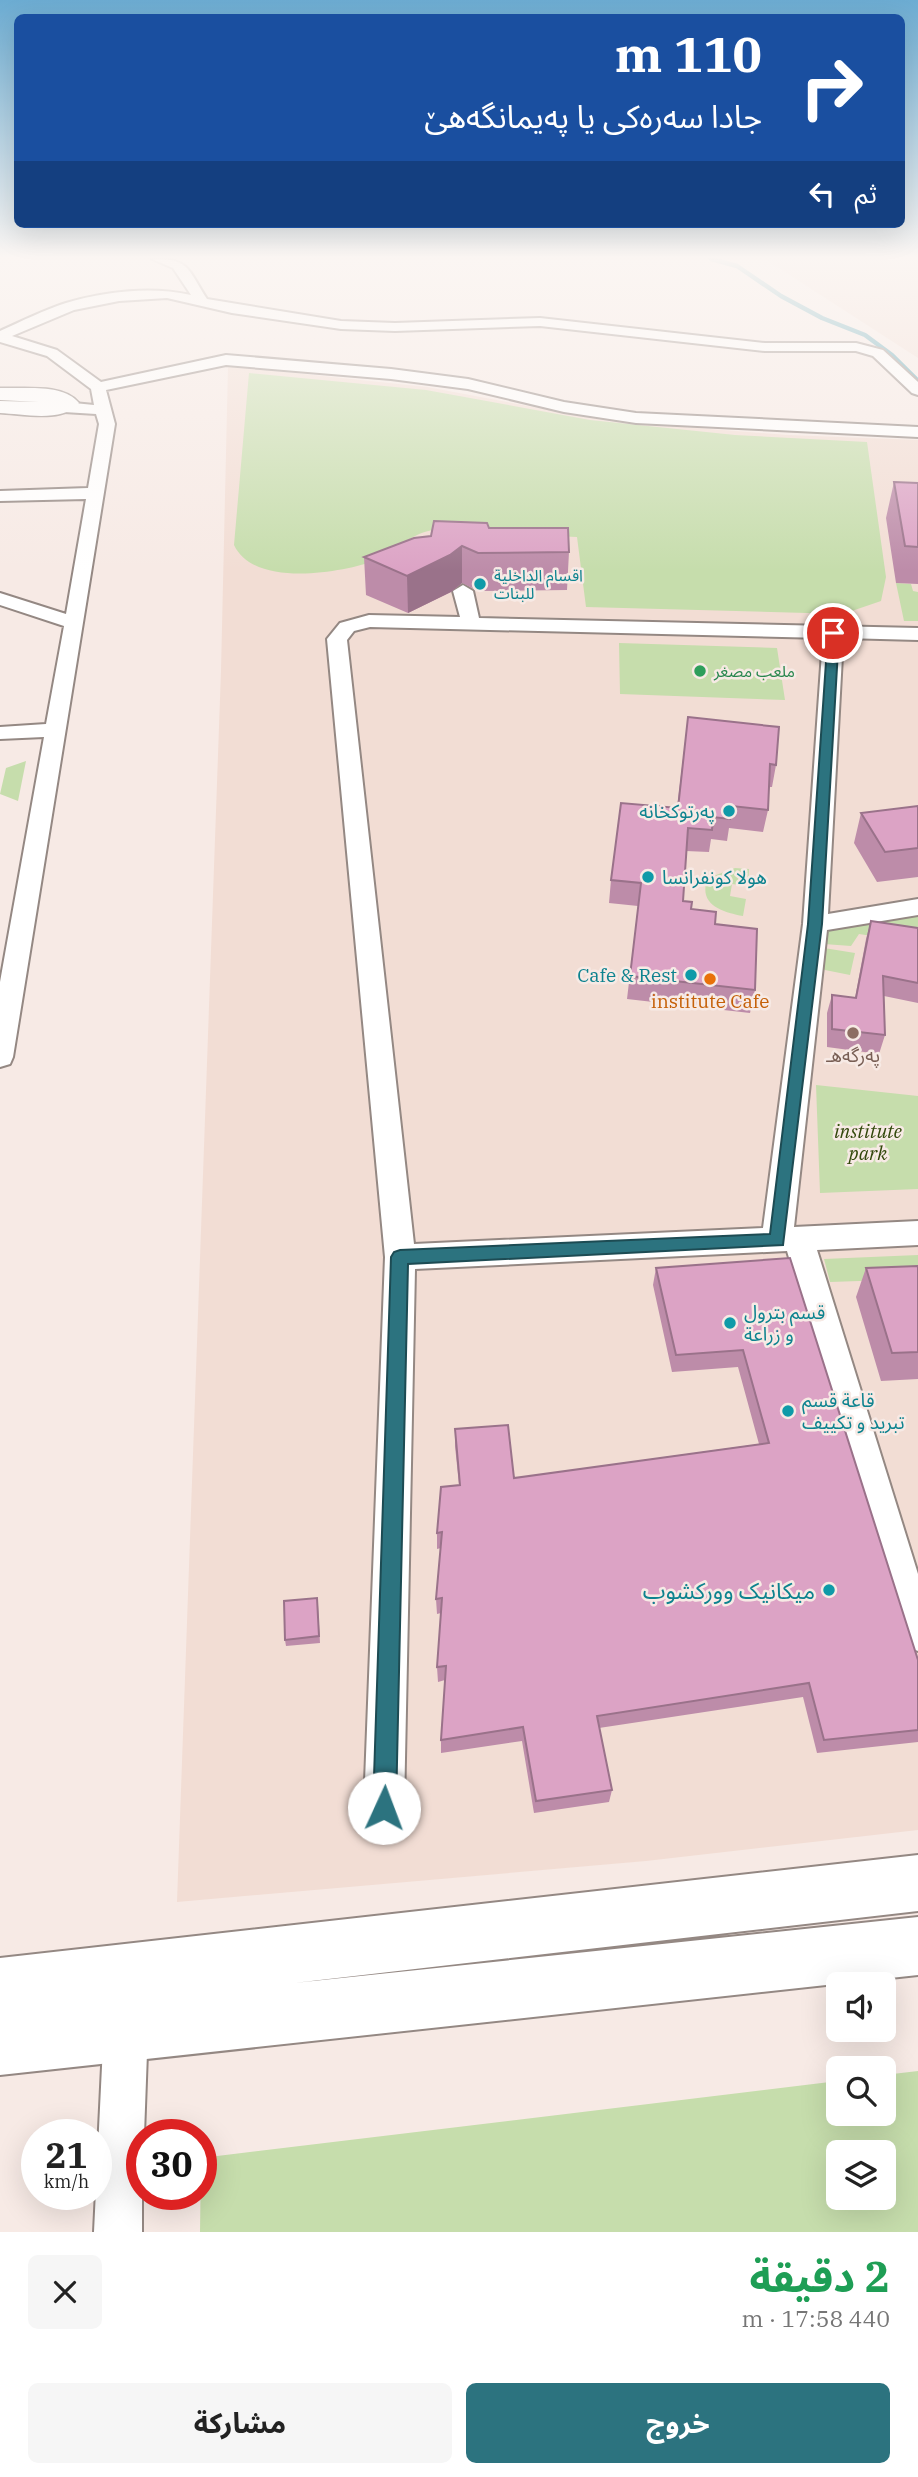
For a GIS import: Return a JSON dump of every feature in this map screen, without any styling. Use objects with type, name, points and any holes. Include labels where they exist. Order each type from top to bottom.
[{"type":"main road","points":[[0,1988],[918,1883]]},
{"type":"main road","points":[[0,2045],[918,1946]]},
{"type":"street","points":[[0,1057],[107,424],[98,387],[66,363]]},
{"type":"street","points":[[98,387],[211,363]]},
{"type":"street","points":[[263,363],[391,374],[468,384],[564,407],[636,418],[918,432]]},
{"type":"street","points":[[889,363],[918,390]]},
{"type":"street","points":[[0,394],[63,397],[69,402],[64,407]]},
{"type":"street","points":[[0,407],[103,410]]},
{"type":"street","points":[[0,496],[96,493]]},
{"type":"street","points":[[463,591],[471,623]]},
{"type":"street","points":[[0,599],[75,623]]},
{"type":"street","points":[[384,1808],[400,1257],[337,639],[347,627],[369,621],[918,634]]},
{"type":"street","points":[[833,633],[815,924],[788,1240],[918,1633]]},
{"type":"street","points":[[0,733],[56,730]]},
{"type":"street","points":[[815,924],[918,907]]},
{"type":"street","points":[[400,1257],[918,1233]]},
{"type":"street","points":[[118,2232],[129,1972]]},
{"type":"shaded area","points":[[228,366],[427,387],[608,421],[788,435],[918,440],[918,1830],[646,1861],[177,1902],[221,671]]},
{"type":"green space","points":[[249,373],[426,390],[590,420],[735,435],[867,442],[886,577],[881,601],[843,614],[586,607],[577,537],[449,529],[424,532],[377,560],[343,569],[300,574],[260,567],[244,559],[234,545]]},
{"type":"green space","points":[[896,583],[911,584],[913,591],[918,592],[918,621],[904,621]]},
{"type":"green space","name":"ملعب مصغر","points":[[619,643],[777,648],[785,700],[620,694]]},
{"type":"green space","points":[[26,761],[18,801],[0,794],[6,768]]},
{"type":"green space","points":[[735,868],[749,869],[748,886],[732,884],[730,896],[746,899],[743,916],[713,905],[706,894],[708,878]]},
{"type":"green space","points":[[918,915],[918,943],[859,934],[851,946],[824,944],[825,926]]},
{"type":"green space","points":[[824,948],[855,953],[850,975],[825,970],[819,965]]},
{"type":"green space","name":"institute park","points":[[816,1085],[918,1096],[918,1189],[820,1193]]},
{"type":"green space","points":[[918,1255],[918,1279],[830,1282],[824,1259]]},
{"type":"green space","points":[[918,2071],[918,2232],[200,2232],[200,2210],[217,2210],[217,2156],[826,2082],[826,2126],[896,2126],[896,2074]]},
{"type":"building","points":[[894,482],[918,483],[918,547],[905,546]]},
{"type":"building","points":[[434,521],[487,523],[489,528],[568,528],[569,552],[478,553],[462,546],[450,555],[407,576],[364,557],[414,538],[431,536]]},
{"type":"building","points":[[688,717],[779,727],[776,765],[770,764],[768,810],[732,806],[730,819],[713,817],[712,830],[688,828],[683,901],[692,902],[691,909],[716,912],[715,924],[757,929],[755,990],[630,976],[641,883],[611,880],[621,803],[678,808]]},
{"type":"building","points":[[918,806],[918,848],[885,852],[861,813]]},
{"type":"building","points":[[871,921],[918,928],[918,983],[883,976],[885,1035],[832,1029],[832,995],[856,998]]},
{"type":"building","points":[[790,1258],[918,1660],[918,1730],[824,1740],[809,1683],[597,1716],[612,1790],[536,1801],[523,1727],[441,1740],[446,1666],[437,1667],[442,1598],[436,1599],[442,1532],[437,1533],[441,1487],[460,1485],[455,1429],[508,1425],[514,1478],[769,1443],[743,1350],[676,1355],[656,1268]]},
{"type":"building","points":[[918,1266],[918,1352],[892,1353],[866,1268]]},
{"type":"building","points":[[317,1598],[319,1636],[285,1640],[284,1601]]},
{"type":"waterway","points":[[900,363],[918,381]]},
{"type":"place","name":"اقسام الداخلیة للبنات","points":[[480,584]]},
{"type":"place","name":"ملعب مصغر","points":[[700,671]]},
{"type":"place","name":"په‌رتوكخانه‌","points":[[729,811]]},
{"type":"place","name":"هولا كونفرانسا","points":[[648,877]]},
{"type":"place","name":"Cafe & Rest","points":[[691,975]]},
{"type":"place","name":"institute Cafe","points":[[710,979]]},
{"type":"place","name":"په‌رگه‌هـ","points":[[853,1033]]},
{"type":"place","name":"قسم بترول و زراعة","points":[[730,1323]]},
{"type":"place","name":"قاعة قسم تبرید و تکییف","points":[[788,1411]]},
{"type":"place","name":"میکانیک وورکشوب","points":[[829,1590]]},
{"type":"route","points":[[384,1808],[400,1257],[777,1240],[815,924],[833,633]]}]
